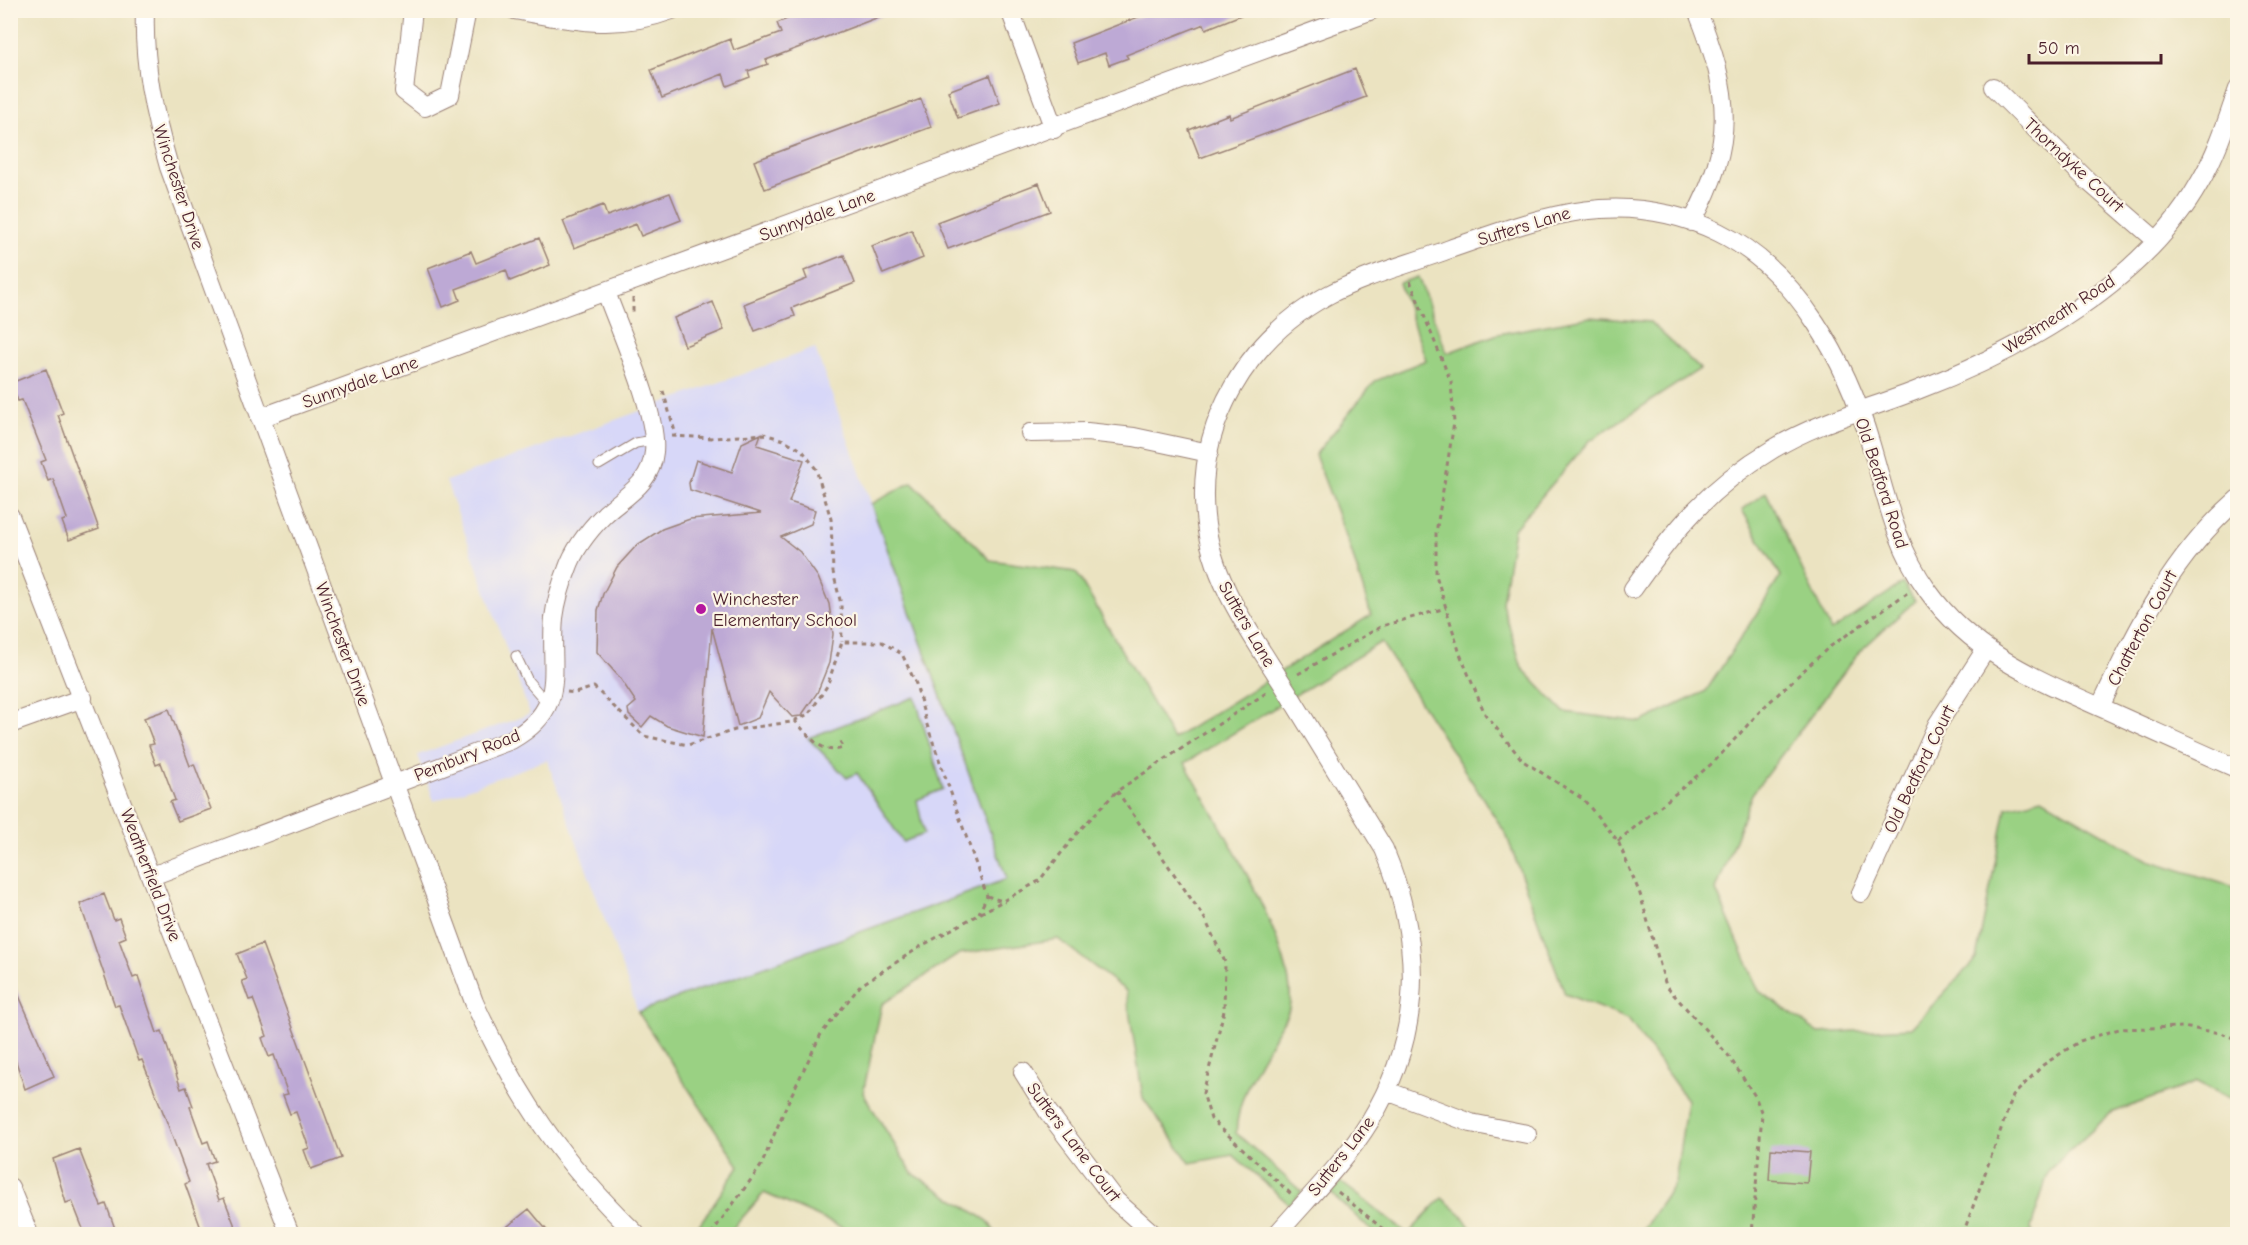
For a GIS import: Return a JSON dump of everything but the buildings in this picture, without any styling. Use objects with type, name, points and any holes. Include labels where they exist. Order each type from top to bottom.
[{"type":"street","name":"Winchester Drive","points":[[145,10],[148,76],[156,122],[169,167],[474,1002],[497,1052],[525,1102],[558,1150],[596,1196],[636,1234]]},
{"type":"street","points":[[413,10],[404,91],[425,107],[450,95],[467,10]]},
{"type":"street","points":[[514,10],[595,23],[616,24],[638,21],[672,10]]},
{"type":"street","points":[[1010,10],[1053,129]]},
{"type":"street","name":"Sunnydale Lane","points":[[260,418],[1053,129],[1372,10]]},
{"type":"street","points":[[1692,222],[1716,172],[1725,115],[1718,65],[1697,10]]},
{"type":"street","name":"Thorndyke Court","points":[[1993,87],[2089,182],[2157,240]]},
{"type":"street","name":"Westmeath Road","points":[[1633,589],[1671,535],[1724,483],[1773,448],[1832,419],[1948,379],[2017,344],[2098,293],[2157,240],[2200,182],[2223,131],[2238,89]]},
{"type":"street","name":"Sutters Lane","points":[[1277,1234],[1352,1147],[1387,1091],[1403,1050],[1412,999],[1411,945],[1403,899],[1384,849],[1232,601],[1210,546],[1204,493],[1209,453],[1222,406],[1248,362],[1264,342],[1286,323],[1325,297],[1404,266],[1522,223],[1567,211],[1629,207],[1668,214],[1692,222]]},
{"type":"street","name":"Old Bedford Road","points":[[1692,222],[1717,231],[1743,246],[1788,287],[1827,342],[1858,410],[1895,531],[1909,562],[1959,627],[1986,650],[2032,678],[2238,769]]},
{"type":"street","name":"Pembury Road","points":[[152,876],[511,740],[532,729],[546,711],[555,661],[554,619],[570,561],[586,535],[606,514],[640,487],[654,453],[652,419],[606,292]]},
{"type":"street","points":[[1030,433],[1087,432],[1134,437],[1209,453]]},
{"type":"street","name":"Chatterton Court","points":[[2100,707],[2141,623],[2168,577],[2189,548],[2238,499]]},
{"type":"street","name":"Weatherfield Drive","points":[[10,516],[83,698],[290,1234]]},
{"type":"street","name":"Old Bedford Court","points":[[1861,893],[1937,725],[1986,650]]},
{"type":"street","points":[[10,724],[83,698]]},
{"type":"street","name":"Sutters Lane Court","points":[[1023,1072],[1048,1112],[1115,1200],[1153,1234]]},
{"type":"street","points":[[1387,1091],[1471,1123],[1527,1134]]},
{"type":"street","points":[[10,1187],[29,1234]]},
{"type":"lane","points":[[599,465],[636,442],[653,440]]},
{"type":"lane","points":[[516,656],[528,681],[550,696]]},
{"type":"path","points":[[1404,266],[1451,382],[1454,423],[1436,533],[1436,575],[1460,654],[1485,714],[1522,761],[1583,800],[1618,841],[1640,894],[1666,986],[1728,1055],[1755,1096],[1762,1114],[1752,1234]]},
{"type":"path","points":[[550,696],[575,693],[594,687],[644,736],[688,745],[735,730],[794,720],[809,714],[827,686],[842,642],[841,604],[833,572],[831,519],[816,469],[802,450],[784,440],[764,434],[714,438],[676,435],[653,440]]},
{"type":"path","points":[[1618,841],[1715,761],[1763,708],[1828,648],[1888,604],[1923,583]]},
{"type":"path","points":[[711,1234],[761,1166],[787,1104],[821,1034],[861,985],[923,945],[1005,902],[1039,881],[1078,832],[1117,791],[1282,683],[1382,626],[1446,608]]},
{"type":"path","points":[[842,642],[882,642],[902,654],[916,684],[926,722],[987,896],[978,915]]},
{"type":"path","points":[[794,720],[824,750],[832,752],[843,748],[840,738]]},
{"type":"path","points":[[1117,791],[1205,919],[1225,962],[1224,1011],[1203,1093],[1211,1119],[1295,1197],[1336,1190],[1389,1234]]},
{"type":"path","points":[[987,896],[1005,902]]},
{"type":"path","points":[[1963,1234],[2013,1096],[2043,1065],[2080,1041],[2119,1029],[2182,1027],[2221,1033],[2238,1040]]},
{"type":"shaded area","name":"Winchester Elementary School","points":[[815,348],[1007,879],[638,1012],[547,760],[434,801],[418,755],[530,714],[446,481]]},
{"type":"green space","points":[[1418,277],[1447,353],[1498,334],[1590,317],[1650,322],[1700,369],[1589,441],[1514,529],[1502,603],[1522,668],[1564,712],[1641,722],[1706,691],[1781,576],[1742,510],[1766,492],[1831,631],[1903,583],[1915,601],[1859,652],[1752,794],[1716,890],[1759,991],[1819,1033],[1911,1028],[1976,959],[2006,808],[2042,798],[2148,860],[2237,888],[2237,1102],[2197,1082],[2111,1113],[2049,1170],[2031,1228],[2033,1234],[1640,1234],[1675,1183],[1687,1100],[1628,1019],[1565,994],[1506,834],[1381,642],[1185,763],[1234,849],[1269,921],[1282,955],[1289,985],[1289,1009],[1249,1083],[1240,1107],[1236,1133],[1302,1192],[1289,1204],[1233,1155],[1190,1163],[1143,1098],[1126,991],[1058,939],[959,954],[882,1004],[863,1093],[912,1173],[988,1221],[996,1234],[857,1234],[764,1193],[728,1234],[693,1234],[739,1166],[638,1012],[1007,879],[871,504],[912,482],[990,560],[1076,572],[1173,739],[1371,615],[1350,547],[1315,455],[1375,381],[1426,360],[1399,283]]},
{"type":"green space","points":[[915,697],[943,789],[917,800],[924,834],[903,842],[857,773],[847,778],[808,738]]},
{"type":"green space","points":[[1341,1182],[1408,1234],[1375,1234],[1331,1193]]},
{"type":"green space","points":[[1442,1198],[1461,1214],[1475,1234],[1408,1234]]},
{"type":"place","name":"Winchester Elementary School","points":[[701,609]]}]
